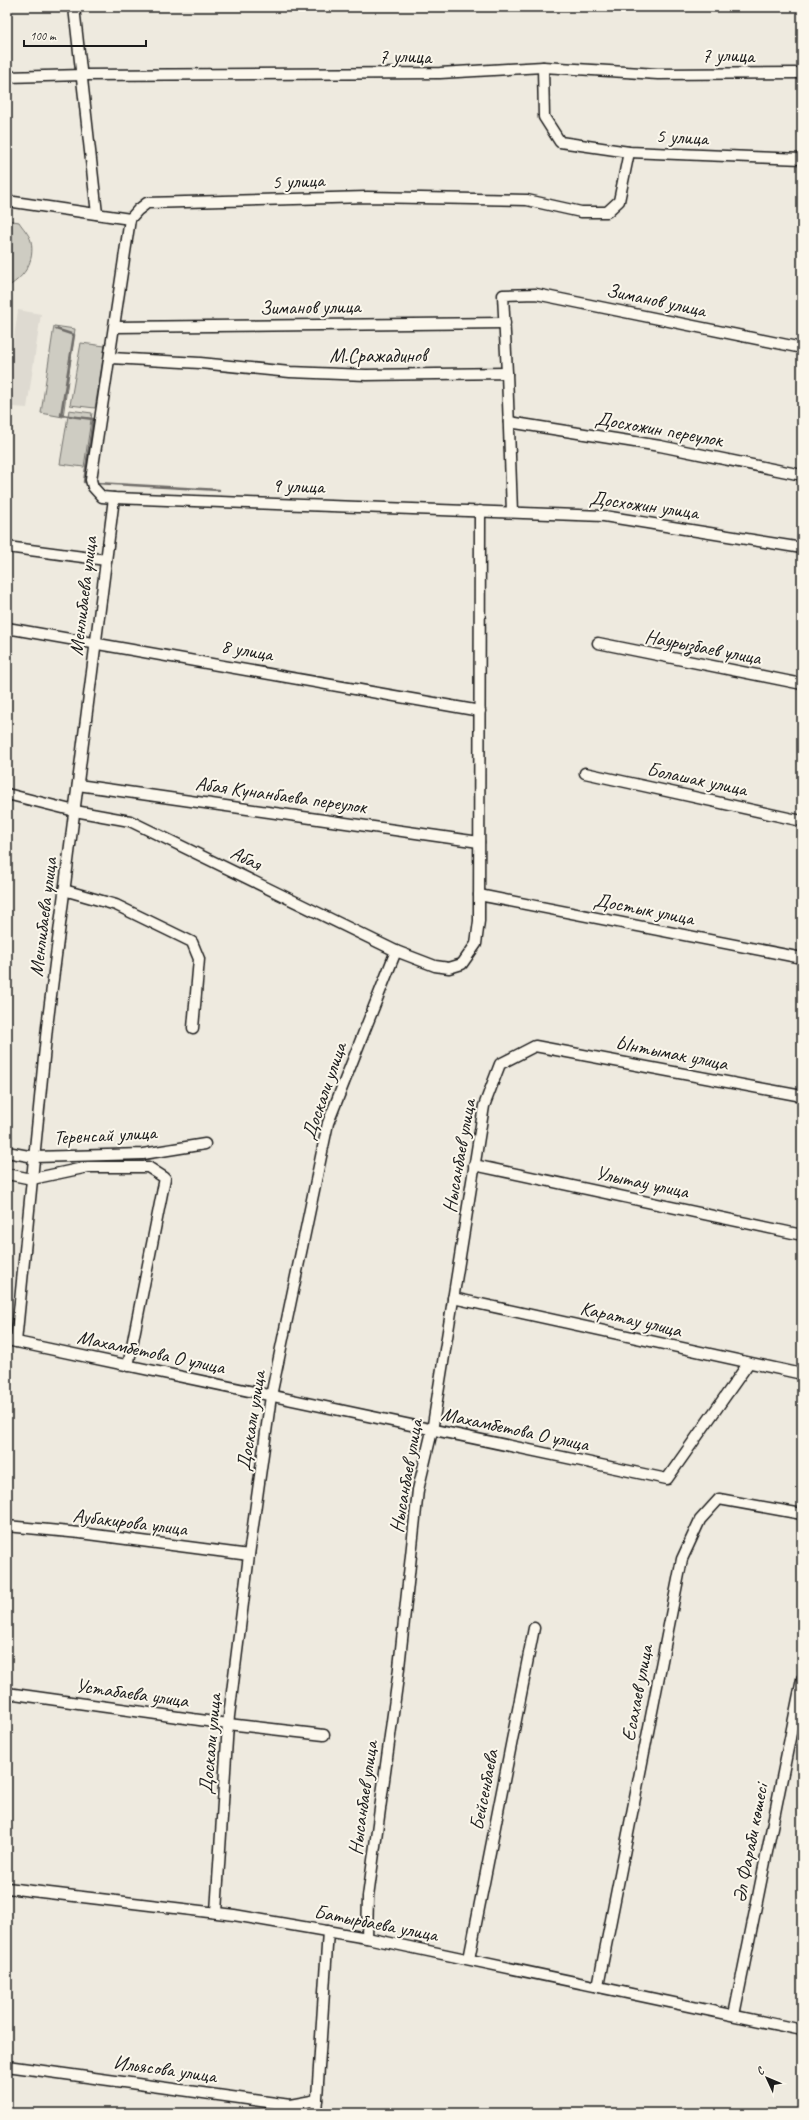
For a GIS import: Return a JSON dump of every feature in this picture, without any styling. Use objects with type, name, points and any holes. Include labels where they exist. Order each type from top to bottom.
[{"type":"street","points":[[74,7],[83,74],[97,214]]},
{"type":"street","name":"7 улица","points":[[7,77],[83,74],[440,73],[543,67],[658,74],[802,73]]},
{"type":"street","name":"5 улица","points":[[543,67],[544,117],[560,142],[629,152],[802,159]]},
{"type":"street","name":"5 улица","points":[[130,219],[147,203],[367,197],[527,200],[581,212],[607,212],[618,201],[629,152]]},
{"type":"street","points":[[7,201],[130,219],[110,358]]},
{"type":"street","name":"Зиманов улица","points":[[115,327],[505,323],[503,295],[536,294],[802,348]]},
{"type":"street","points":[[505,323],[510,422],[512,512]]},
{"type":"street","name":"М.Сражадинов","points":[[110,358],[200,363],[290,372],[358,374],[507,373]]},
{"type":"street","name":"9 улица","points":[[110,358],[91,480],[97,493],[102,497],[480,511]]},
{"type":"street","name":"Досхожин переулок","points":[[510,422],[660,446],[802,475]]},
{"type":"street","name":"Менлибаева улица","points":[[11,1341],[32,1179],[47,1026],[114,498]]},
{"type":"street","points":[[479,895],[480,511]]},
{"type":"street","name":"Досхожин улица","points":[[480,511],[604,516],[802,548]]},
{"type":"street","points":[[7,547],[106,560]]},
{"type":"street","name":"8 улица","points":[[7,628],[95,642],[480,711]]},
{"type":"street","name":"Наурызбаев улица","points":[[598,643],[802,684]]},
{"type":"street","name":"Болашак улица","points":[[585,773],[802,821]]},
{"type":"street","name":"Абая Кунанбаева переулок","points":[[78,785],[479,842]]},
{"type":"street","name":"Абая","points":[[7,794],[75,811],[130,822],[396,951],[435,966],[449,968],[462,964],[476,944],[479,895]]},
{"type":"street","points":[[64,890],[116,905],[192,942],[200,959],[193,1028]]},
{"type":"street","name":"Достык улица","points":[[479,895],[802,958]]},
{"type":"street","name":"Доскали улица","points":[[216,1912],[228,1724],[271,1396],[328,1123],[396,951]]},
{"type":"street","name":"Ынтымак улица","points":[[535,1046],[802,1096]]},
{"type":"street","name":"Нысанбаев улица","points":[[366,1938],[368,1896],[398,1677],[418,1490],[432,1431],[484,1106],[500,1064],[535,1046]]},
{"type":"street","name":"Теренсай улица","points":[[7,1152],[34,1157],[143,1154],[205,1144]]},
{"type":"street","name":"Улытау улица","points":[[474,1165],[802,1235]]},
{"type":"street","points":[[7,1174],[32,1179],[88,1167],[148,1167],[165,1178],[128,1366]]},
{"type":"street","name":"Каратау улица","points":[[453,1298],[748,1364],[802,1374]]},
{"type":"street","name":"Махамбетова О улица","points":[[11,1341],[432,1431],[667,1479],[748,1364]]},
{"type":"street","name":"Есахаев улица","points":[[598,1986],[682,1559],[700,1520],[719,1499],[802,1514]]},
{"type":"street","name":"Аубакирова улица","points":[[7,1526],[80,1533],[249,1555]]},
{"type":"street","name":"Бейсенбаева","points":[[469,1959],[534,1628]]},
{"type":"street","name":"Әл Фараби көшесі","points":[[734,2015],[802,1679]]},
{"type":"street","name":"Устабаева улица","points":[[7,1694],[228,1724],[324,1735]]},
{"type":"street","name":"Батырбаева улица","points":[[7,1888],[216,1912],[328,1931],[469,1959],[802,2030]]},
{"type":"street","points":[[316,2113],[328,1931]]},
{"type":"street","name":"Ильясова улица","points":[[7,2066],[290,2105],[317,2100]]},
{"type":"shaded area","points":[[7,220],[19,222],[30,238],[32,248],[32,255],[28,267],[20,278],[9,286],[7,285]]},
{"type":"shaded area","points":[[18,310],[41,314],[27,408],[13,407],[7,446],[7,351],[12,352]]},
{"type":"shaded area","points":[[54,326],[75,329],[63,417],[41,413]]},
{"type":"shaded area","points":[[81,343],[105,346],[95,408],[70,405]]},
{"type":"shaded area","points":[[69,410],[92,413],[84,467],[60,464]]},
{"type":"waterway","points":[[56,329],[74,335],[61,415],[93,419],[84,482],[89,482]]},
{"type":"waterway","points":[[96,483],[219,490]]}]
